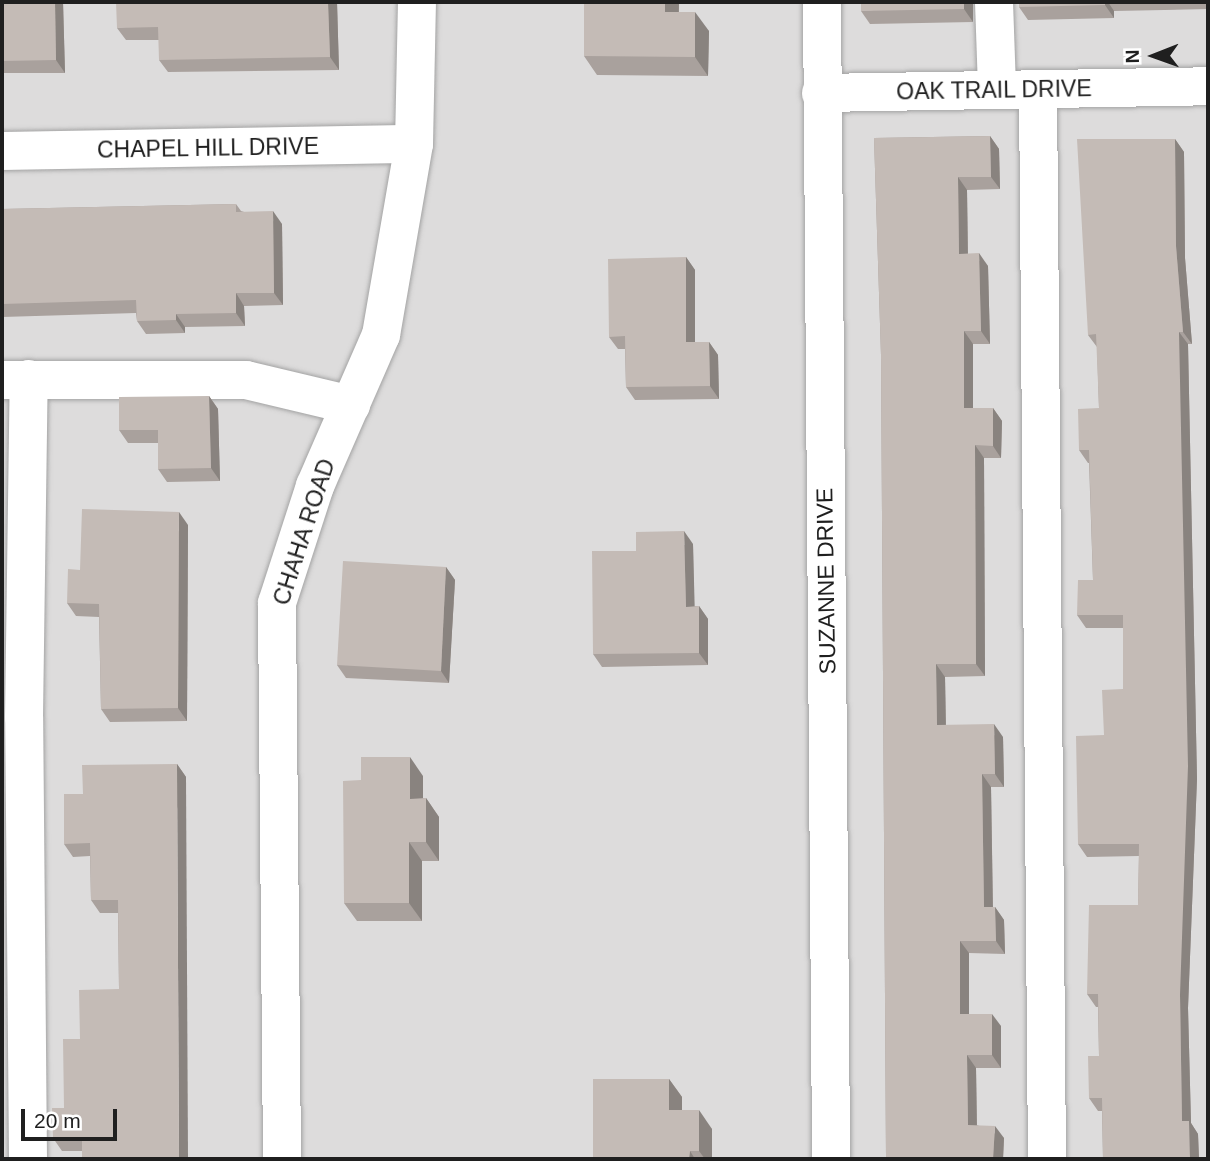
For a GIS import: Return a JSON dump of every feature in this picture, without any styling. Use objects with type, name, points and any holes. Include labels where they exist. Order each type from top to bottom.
[{"type":"street","name":"CHAHA ROAD","points":[[282,1159],[277,603],[315,486],[381,335],[414,144],[417,2]]},
{"type":"street","name":"SUZANNE DRIVE","points":[[822,2],[831,1159]]},
{"type":"street","points":[[995,2],[997,90]]},
{"type":"street","name":"OAK TRAIL DRIVE","points":[[821,93],[1208,86]]},
{"type":"street","points":[[1038,89],[1047,1159]]},
{"type":"street","name":"CHAPEL HILL DRIVE","points":[[2,151],[414,144]]},
{"type":"street","points":[[28,1159],[24,717],[15,379],[246,380],[351,405]]},
{"type":"shaded area","points":[[2,2],[1208,2],[1208,1159],[2,1159]]},
{"type":"building","points":[[2,2],[55,2],[56,60],[2,61]]},
{"type":"building","points":[[116,2],[328,2],[330,57],[159,60],[158,27],[117,28]]},
{"type":"building","points":[[584,2],[665,2],[665,12],[695,12],[695,57],[584,56]]},
{"type":"building","points":[[861,2],[964,2],[964,9],[861,11]]},
{"type":"building","points":[[1019,2],[1105,2],[1105,5],[1019,7]]},
{"type":"building","points":[[990,136],[991,177],[958,177],[959,254],[979,253],[981,331],[964,331],[964,408],[993,408],[993,446],[975,445],[976,664],[936,664],[937,725],[994,724],[995,774],[982,774],[984,907],[995,907],[996,941],[960,941],[960,1014],[992,1014],[992,1055],[967,1055],[968,1125],[995,1126],[993,1159],[886,1159],[881,355],[874,138]]},
{"type":"building","points":[[1077,139],[1175,139],[1176,246],[1183,332],[1179,332],[1188,766],[1180,995],[1182,1121],[1189,1121],[1190,1159],[1103,1159],[1102,1098],[1089,1098],[1088,1056],[1099,1056],[1098,994],[1087,994],[1089,905],[1138,905],[1139,844],[1078,844],[1076,736],[1104,735],[1102,690],[1123,689],[1123,615],[1077,615],[1078,580],[1093,580],[1089,450],[1079,450],[1078,409],[1099,408],[1096,334],[1088,335]]},
{"type":"building","points":[[236,204],[236,212],[273,211],[274,293],[236,293],[236,313],[176,314],[176,320],[137,321],[136,300],[2,304],[2,209]]},
{"type":"building","points":[[686,257],[686,342],[709,342],[710,386],[626,387],[625,336],[609,337],[608,259]]},
{"type":"building","points":[[209,396],[211,468],[158,469],[158,430],[119,430],[119,397]]},
{"type":"building","points":[[82,509],[179,512],[178,708],[101,709],[99,604],[67,603],[68,569],[80,570]]},
{"type":"building","points":[[684,531],[686,607],[699,606],[699,653],[593,654],[592,551],[636,551],[636,532]]},
{"type":"building","points":[[343,561],[446,567],[441,671],[337,665]]},
{"type":"building","points":[[361,757],[410,757],[410,799],[426,798],[426,842],[409,842],[409,903],[344,903],[343,781],[361,780]]},
{"type":"building","points":[[177,764],[179,1159],[82,1159],[82,1138],[53,1138],[52,1108],[64,1108],[63,1039],[80,1039],[79,990],[119,989],[118,900],[91,900],[90,843],[64,844],[64,794],[83,794],[82,765]]},
{"type":"building","points":[[593,1079],[669,1079],[669,1110],[699,1110],[699,1151],[690,1151],[689,1159],[593,1159]]}]
